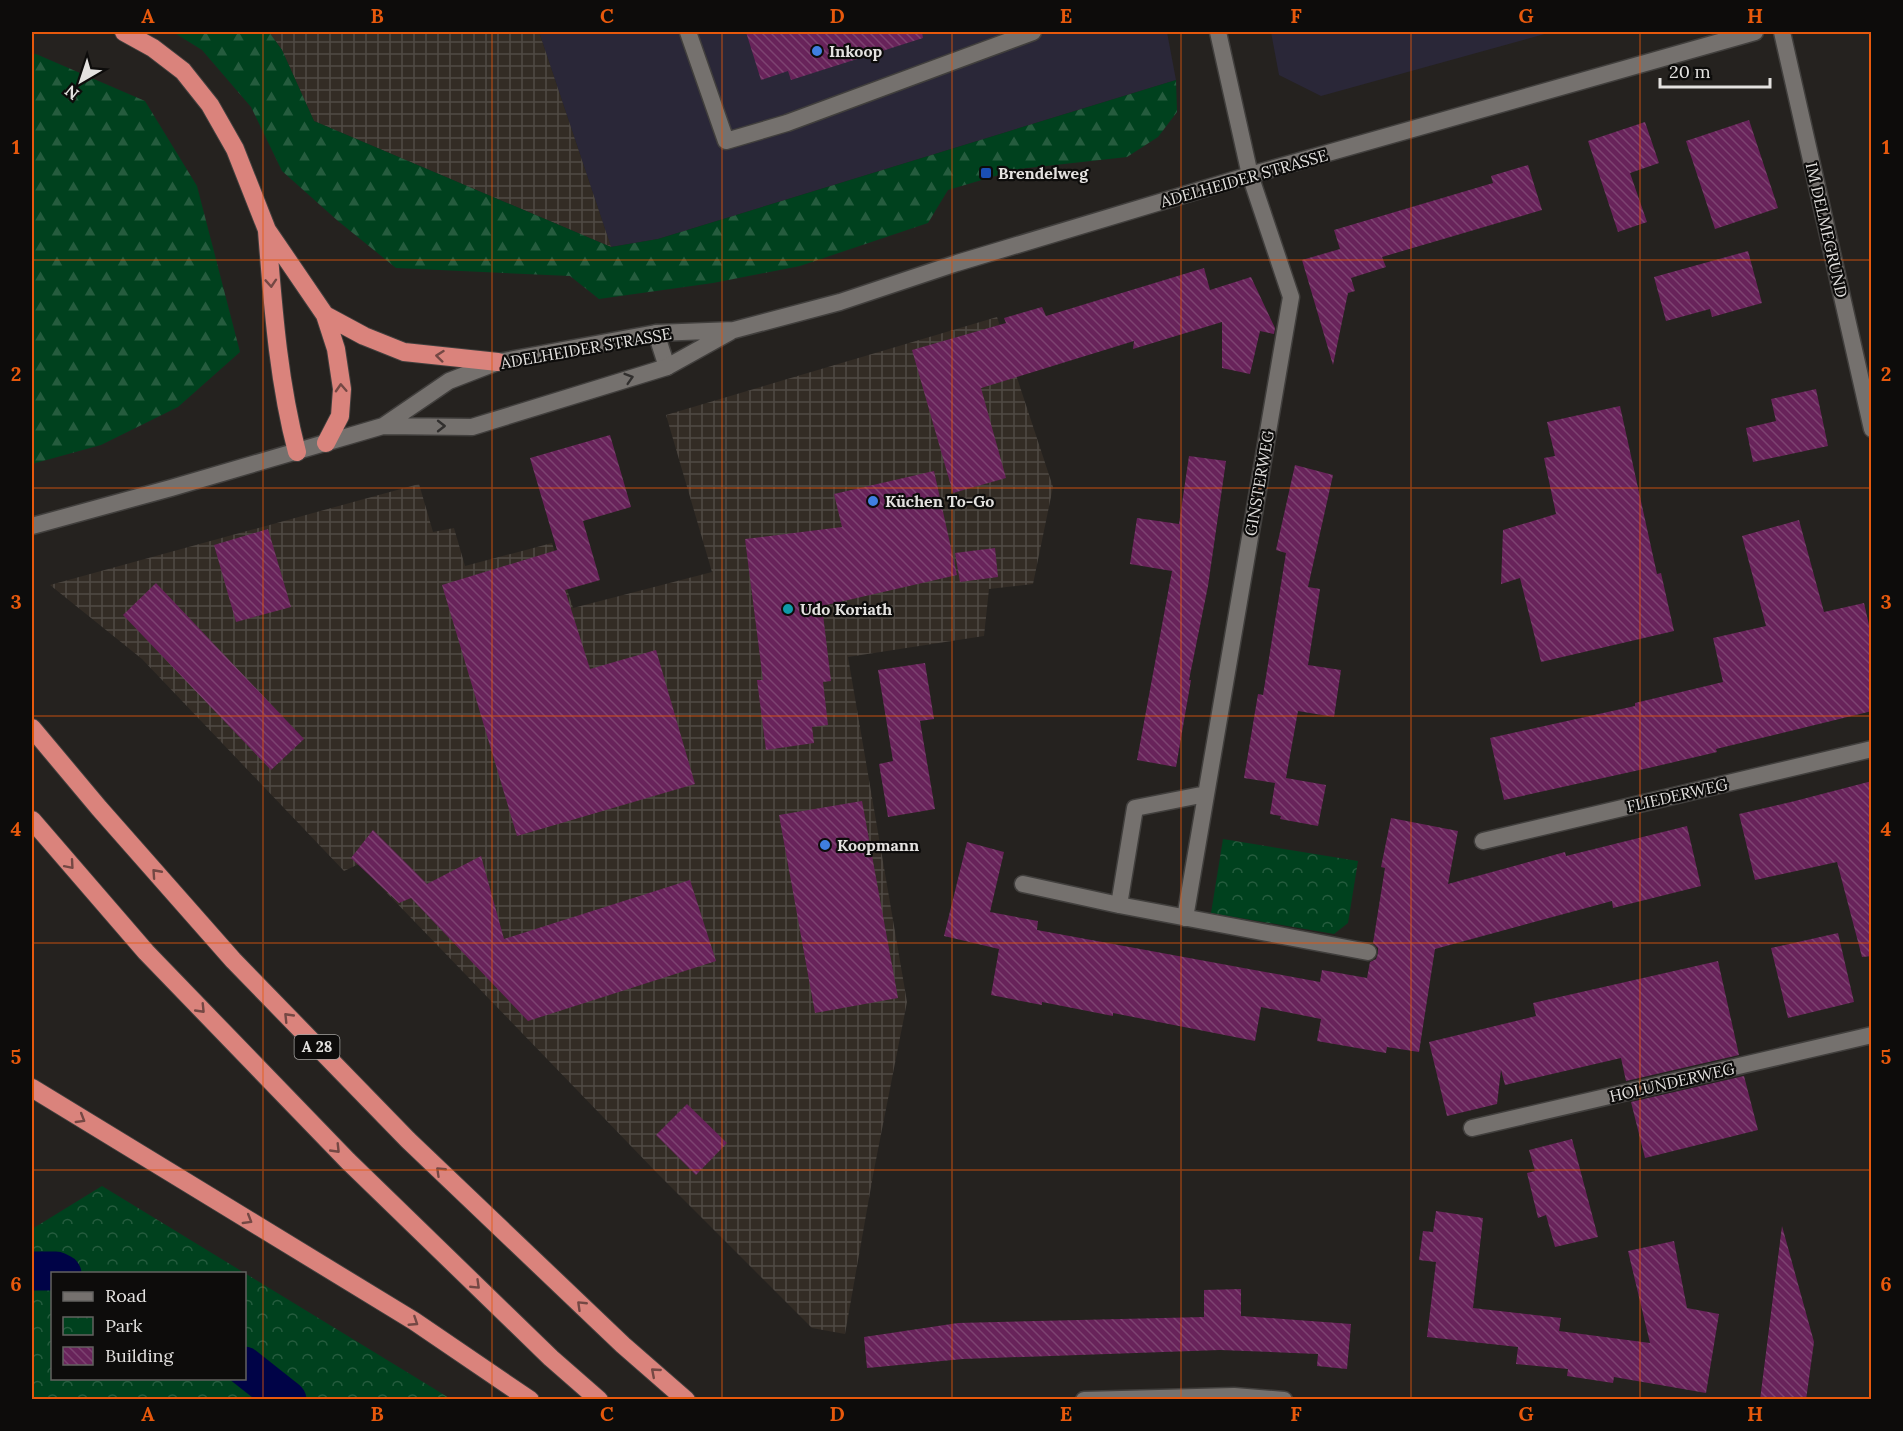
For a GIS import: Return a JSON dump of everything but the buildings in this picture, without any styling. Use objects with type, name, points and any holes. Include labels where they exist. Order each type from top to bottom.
[{"type":"highway","points":[[124,32],[153,48],[183,71],[210,105],[235,149],[267,230],[325,315],[336,349],[342,389],[340,416],[326,443]]},
{"type":"highway","points":[[267,230],[275,336],[288,418],[297,452]]},
{"type":"highway","points":[[325,315],[364,336],[404,352],[498,362]]},
{"type":"highway","name":"A 28","points":[[32,728],[233,960],[408,1140],[623,1346],[686,1400]]},
{"type":"highway","points":[[32,820],[146,952],[348,1161],[551,1358],[599,1400]]},
{"type":"highway","points":[[32,1088],[414,1321],[530,1400]]},
{"type":"street","points":[[688,32],[726,141],[787,123],[1033,32]]},
{"type":"street","points":[[1218,32],[1250,176]]},
{"type":"street","name":"ADELHEIDER STRASSE","points":[[383,426],[449,381],[498,362],[656,333],[734,330],[840,302],[957,263],[1250,176],[1755,32]]},
{"type":"street","name":"IM DELMEGRUND","points":[[1782,32],[1872,429]]},
{"type":"street","name":"GINSTERWEG","points":[[1185,918],[1291,297],[1250,176]]},
{"type":"street","name":"ADELHEIDER STRASSE","points":[[32,526],[383,426],[472,427],[667,367],[734,330]]},
{"type":"street","points":[[656,333],[667,367]]},
{"type":"street","name":"FLIEDERWEG","points":[[1483,841],[1872,749]]},
{"type":"street","points":[[1119,905],[1135,808],[1206,794]]},
{"type":"street","points":[[1023,884],[1119,905],[1368,952]]},
{"type":"street","name":"HOLUNDERWEG","points":[[1472,1128],[1872,1035]]},
{"type":"street","points":[[1084,1400],[1234,1396],[1284,1400]]},
{"type":"shaded area","points":[[269,32],[539,32],[611,247],[314,121],[282,50]]},
{"type":"shaded area","points":[[539,32],[1167,32],[1176,80],[658,239],[611,247]]},
{"type":"shaded area","points":[[1271,32],[1552,32],[1321,96],[1279,75]]},
{"type":"shaded area","points":[[997,317],[1053,487],[1033,584],[989,589],[984,636],[848,657],[907,1002],[845,1334],[812,1328],[657,1173],[359,864],[344,871],[142,659],[50,585],[419,484],[433,532],[454,528],[465,566],[552,543],[573,608],[712,572],[666,415]]},
{"type":"green space","points":[[173,32],[269,32],[282,50],[314,121],[611,247],[658,239],[1176,80],[1177,112],[1158,137],[1127,157],[1019,169],[948,190],[928,223],[800,266],[713,283],[599,299],[570,276],[396,268],[282,171],[251,107],[202,50]]},
{"type":"green space","points":[[32,54],[145,101],[197,186],[240,352],[178,407],[101,445],[32,464]]},
{"type":"green space","points":[[1223,839],[1358,861],[1348,923],[1334,934],[1211,913]]},
{"type":"green space","points":[[102,1186],[243,1272],[51,1272],[51,1380],[246,1380],[246,1274],[451,1399],[32,1399],[32,1229]]},
{"type":"waterway","points":[[32,1271],[58,1272]]},
{"type":"waterway","points":[[246,1368],[287,1400]]},
{"type":"place","name":"Inkoop","points":[[817,51]]},
{"type":"place","name":"Brendelweg","points":[[986,173]]},
{"type":"place","name":"Küchen To-Go","points":[[873,501]]},
{"type":"place","name":"Udo Koriath","points":[[788,609]]},
{"type":"place","name":"Koopmann","points":[[825,845]]}]
